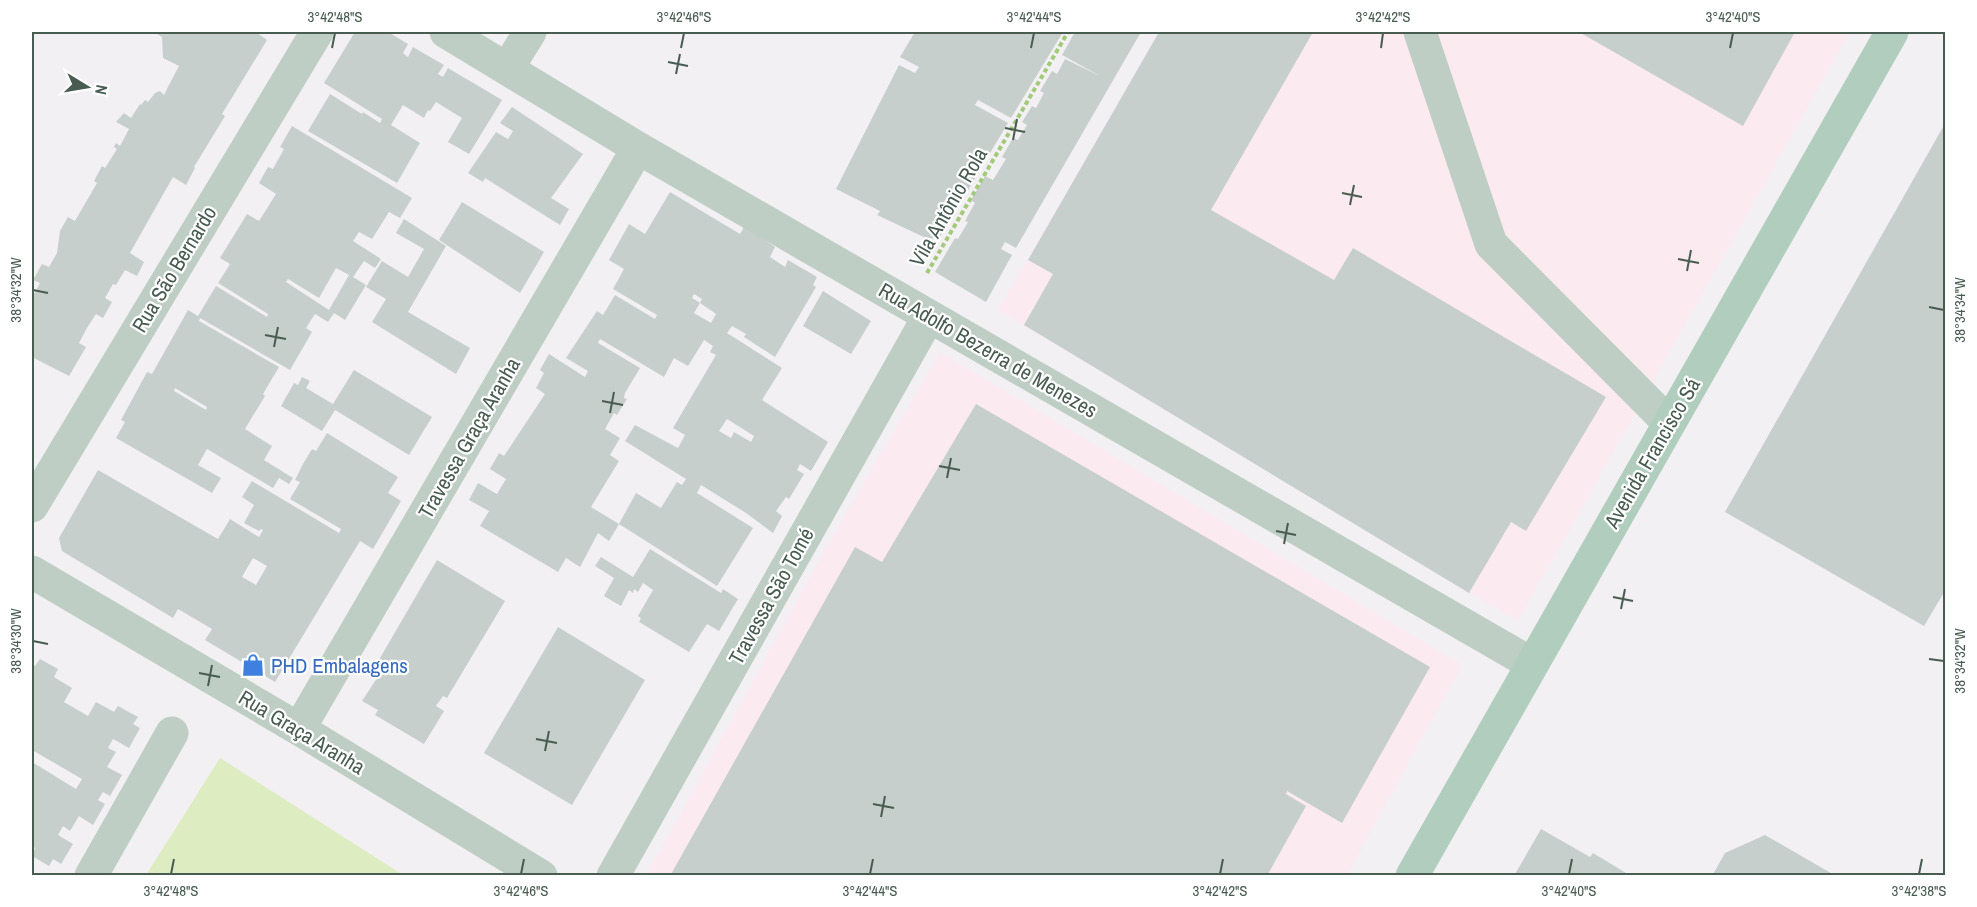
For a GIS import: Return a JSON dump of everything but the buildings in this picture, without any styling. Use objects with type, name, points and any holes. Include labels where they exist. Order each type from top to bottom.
[{"type":"main road","name":"Avenida Francisco Sá","points":[[1412,876],[1892,32]]},
{"type":"street","name":"Rua São Bernardo","points":[[32,506],[317,32]]},
{"type":"street","name":"Rua Adolfo Bezerra de Menezes","points":[[446,32],[638,148],[1532,664]]},
{"type":"street","points":[[507,69],[530,32]]},
{"type":"street","points":[[1420,32],[1491,244],[1669,423]]},
{"type":"street","name":"Travessa Graça Aranha","points":[[299,729],[638,148]]},
{"type":"street","name":"Travessa São Tomé","points":[[613,876],[918,310]]},
{"type":"street","name":"Rua Graça Aranha","points":[[32,572],[299,729],[541,876]]},
{"type":"street","points":[[91,876],[172,733]]},
{"type":"path","name":"Vila Antônio Rola","points":[[918,310],[1068,32]]},
{"type":"shaded area","points":[[1159,32],[1850,32],[1518,621],[998,310]]},
{"type":"shaded area","points":[[940,352],[1462,665],[1347,875],[646,876],[826,548]]},
{"type":"green space","points":[[220,758],[403,875],[146,875]]},
{"type":"place","name":"PHD Embalagens","points":[[253,665]]}]
